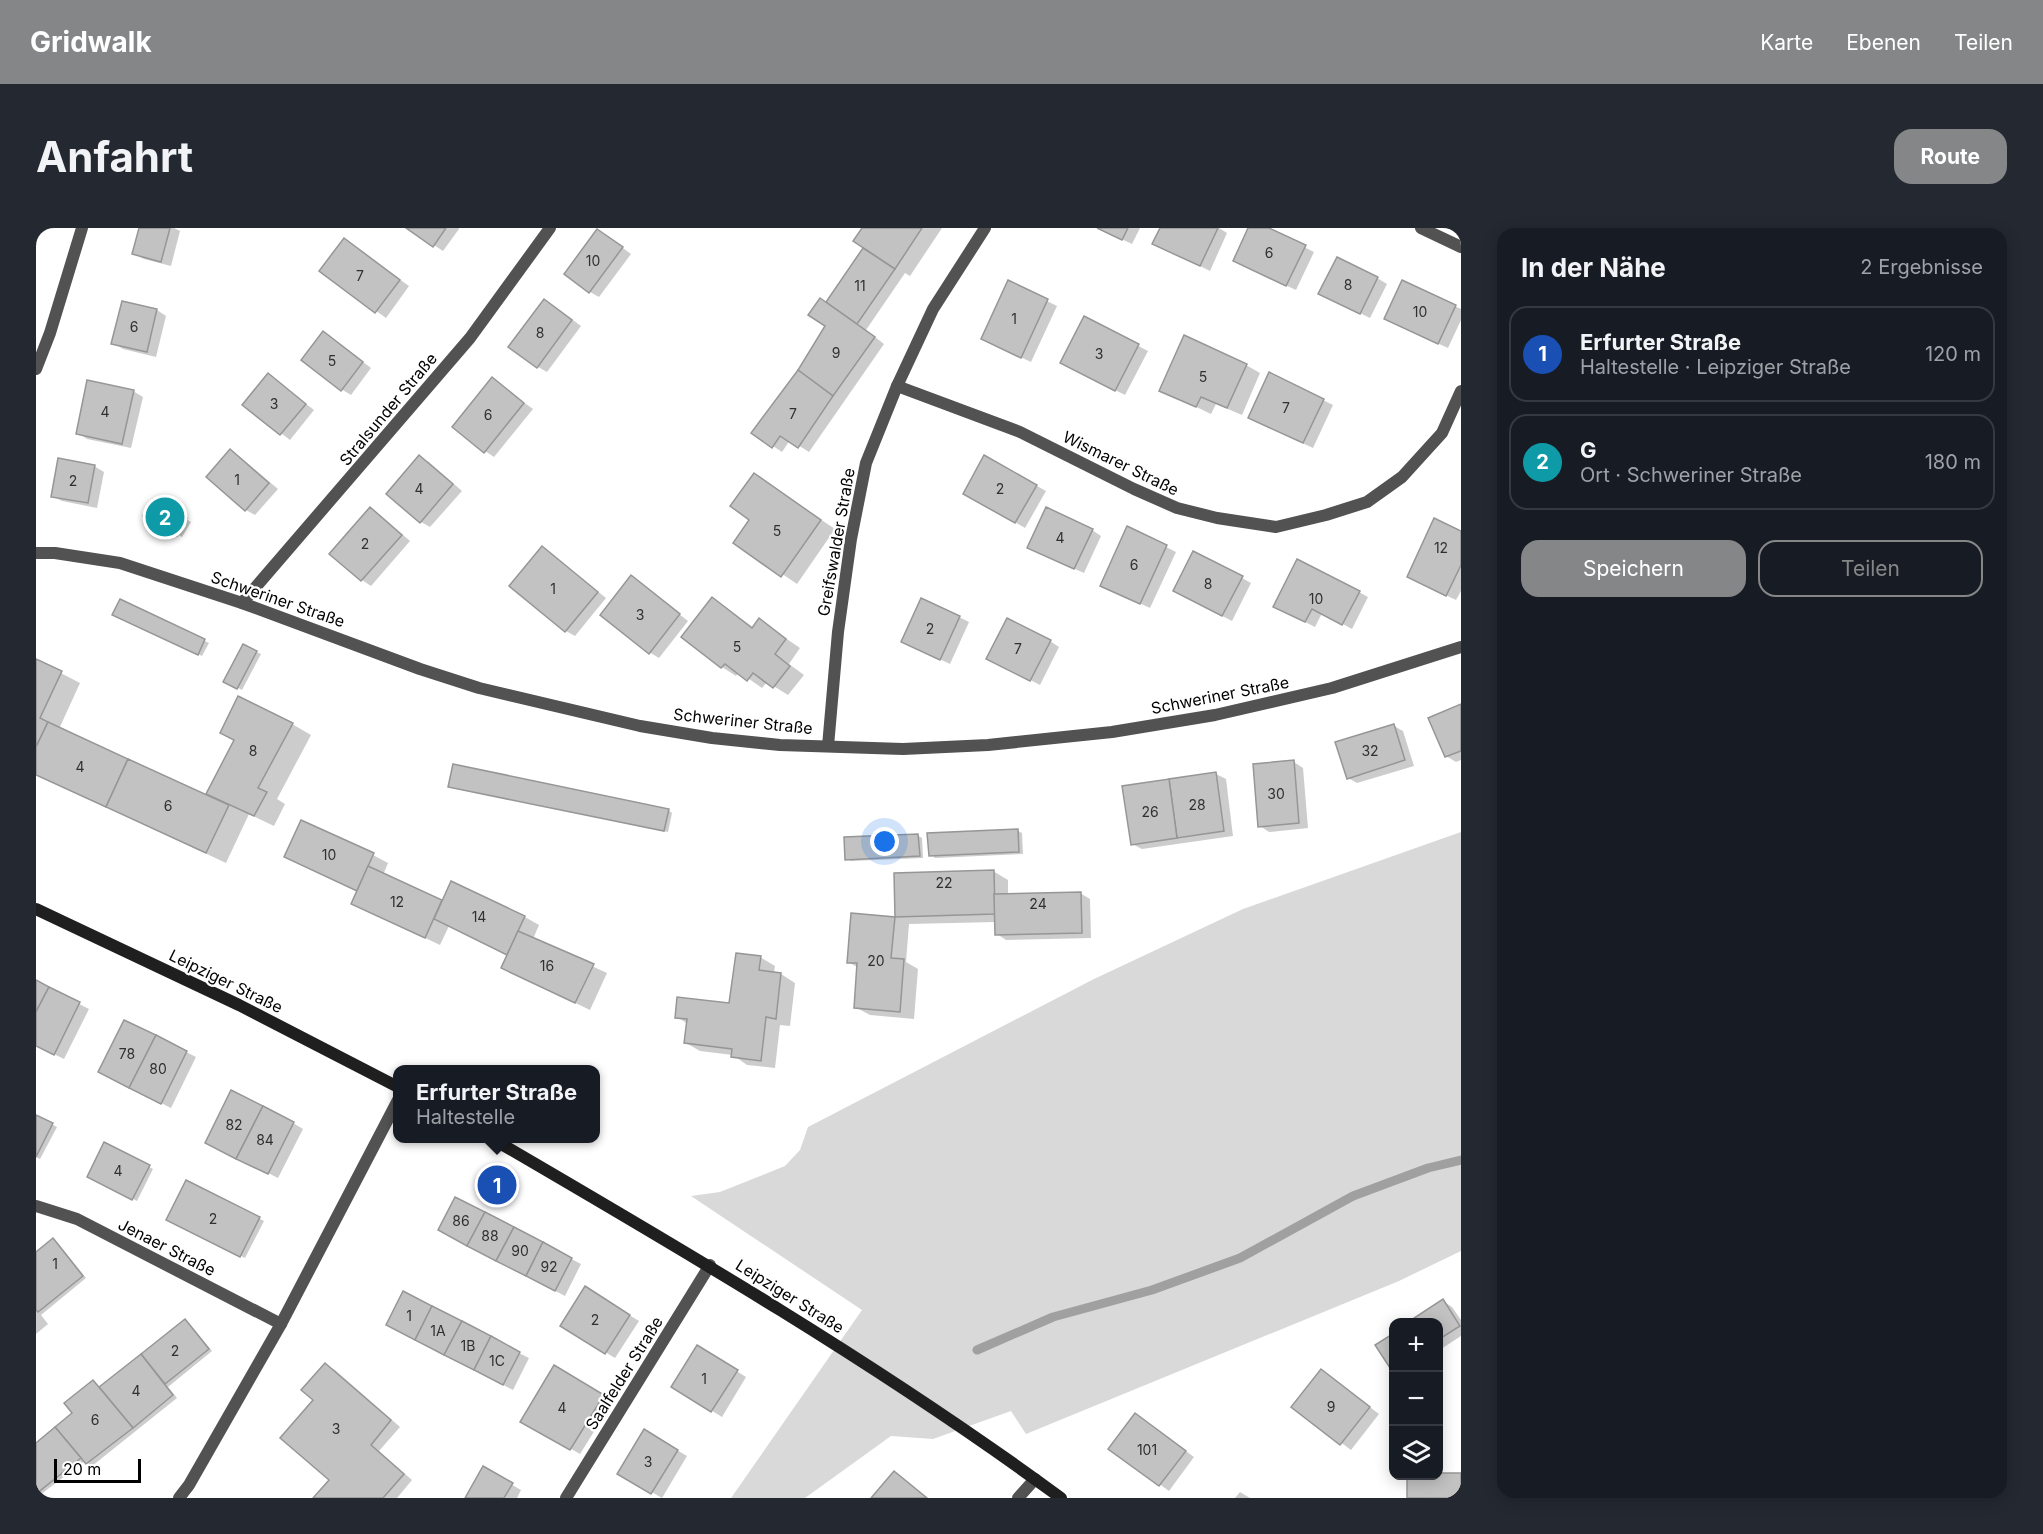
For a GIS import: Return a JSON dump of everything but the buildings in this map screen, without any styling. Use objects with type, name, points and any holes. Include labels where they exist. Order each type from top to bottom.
[{"type":"main road","name":"Leipziger Straße","points":[[36,909],[239,1005],[393,1085]]},
{"type":"main road","name":"Leipziger Straße","points":[[500,1143],[710,1265],[851,1354],[1061,1498]]},
{"type":"street","points":[[36,369],[50,333],[82,228]]},
{"type":"street","name":"Stralsunder Straße","points":[[242,603],[470,338],[550,228]]},
{"type":"street","name":"Greifswalder Straße","points":[[828,746],[838,632],[853,528],[866,463],[897,386],[933,309],[984,228]]},
{"type":"street","points":[[1421,228],[1461,247]]},
{"type":"street","name":"Wismarer Straße","points":[[897,386],[1020,432],[1177,508],[1217,518],[1276,527],[1326,515],[1366,502],[1402,477],[1442,433],[1461,391]]},
{"type":"street","name":"Schweriner Straße","points":[[36,553],[55,553],[120,563],[242,603],[420,669],[479,688],[556,708],[640,726],[712,738],[780,745],[903,749],[988,745],[1123,730],[1215,715],[1332,688],[1461,647]]},
{"type":"street","points":[[179,1498],[195,1475],[281,1324],[393,1110]]},
{"type":"street","name":"Jenaer Straße","points":[[36,1206],[77,1219],[281,1324]]},
{"type":"street","name":"Saalfelder Straße","points":[[566,1498],[710,1265]]},
{"type":"street","points":[[1018,1498],[1035,1479]]},
{"type":"shaded area","points":[[1461,832],[1461,1251],[1399,1281],[1026,1434],[1011,1411],[933,1439],[891,1436],[805,1498],[731,1498],[862,1310],[691,1196],[720,1192],[785,1166],[800,1150],[808,1127],[1094,979],[1243,909]]},
{"type":"waterway","points":[[977,1350],[1053,1317],[1152,1290],[1240,1258],[1353,1196],[1428,1168],[1461,1160]]},
{"type":"place","name":"G","points":[[165,517]]},
{"type":"place","name":"Erfurter Straße","points":[[497,1185]]}]
